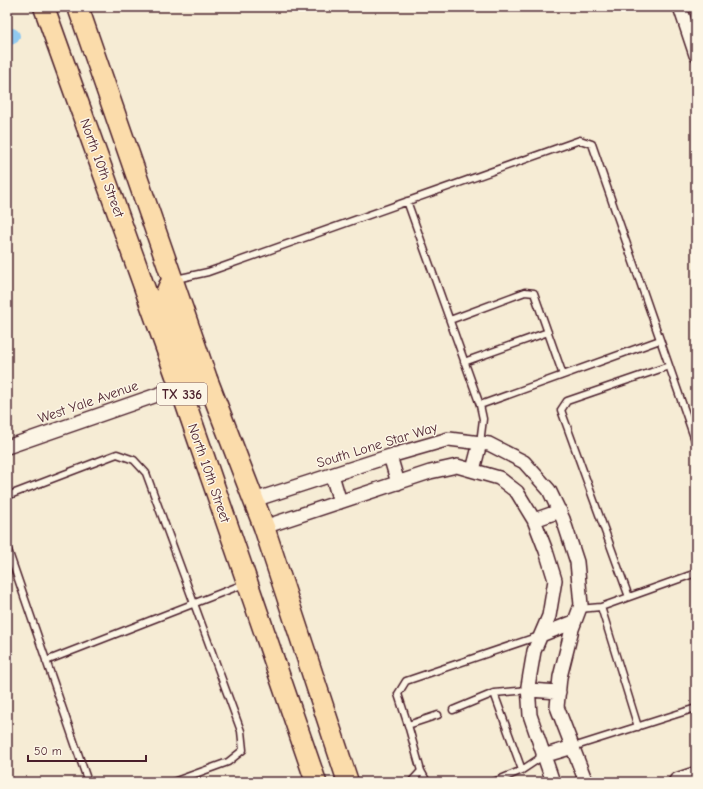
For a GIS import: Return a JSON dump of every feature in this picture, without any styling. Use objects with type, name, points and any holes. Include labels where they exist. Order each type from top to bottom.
[{"type":"main road","name":"North 10th Street","points":[[44,7],[180,387],[316,782]]},
{"type":"main road","name":"North 10th Street","points":[[78,7],[207,379],[264,527],[348,782]]},
{"type":"main road","points":[[172,280],[164,298],[186,360],[191,379],[188,383],[180,387]]},
{"type":"main road","points":[[678,782],[696,776]]},
{"type":"street","points":[[680,7],[696,55]]},
{"type":"street","name":"West Yale Avenue","points":[[7,447],[180,387]]},
{"type":"street","name":"South Lone Star Way","points":[[254,500],[390,456],[449,439],[489,444],[524,462],[550,490],[560,511],[577,562],[581,605],[574,622],[560,677],[557,707],[586,782]]},
{"type":"street","points":[[473,470],[480,443]]},
{"type":"street","points":[[390,456],[398,483]]},
{"type":"street","points":[[264,527],[430,472],[457,466],[499,478],[517,492],[534,520],[555,580],[549,616],[534,651],[528,690],[530,715],[552,782]]},
{"type":"street","points":[[332,475],[340,502]]},
{"type":"street","points":[[534,520],[560,511]]},
{"type":"street","points":[[541,635],[574,622]]},
{"type":"street","points":[[528,690],[558,692]]},
{"type":"street","points":[[543,756],[573,747]]},
{"type":"lane","points":[[172,280],[208,272],[580,140],[592,144],[696,443]]},
{"type":"lane","points":[[407,201],[480,404],[483,419],[480,443]]},
{"type":"lane","points":[[450,320],[525,292],[534,293],[563,375]]},
{"type":"lane","points":[[464,362],[548,332]]},
{"type":"lane","points":[[480,404],[660,340]]},
{"type":"lane","points":[[629,597],[561,410],[567,401],[669,366]]},
{"type":"lane","points":[[7,496],[117,454],[134,460],[146,473],[241,731],[243,750],[228,762],[173,782]]},
{"type":"lane","points":[[7,547],[88,782]]},
{"type":"lane","points":[[579,609],[601,607],[696,573]]},
{"type":"lane","points":[[46,662],[247,583]]},
{"type":"lane","points":[[601,607],[638,727]]},
{"type":"lane","points":[[428,782],[420,771],[398,694],[406,680],[541,635]]},
{"type":"lane","points":[[453,710],[494,694],[528,690]]},
{"type":"lane","points":[[494,694],[522,770]]},
{"type":"lane","points":[[573,747],[696,708]]},
{"type":"lane","points":[[408,725],[438,715]]},
{"type":"lane","points":[[494,782],[522,770],[543,756]]},
{"type":"lane","points":[[411,782],[420,771]]},
{"type":"waterway","points":[[7,38],[12,36]]}]
